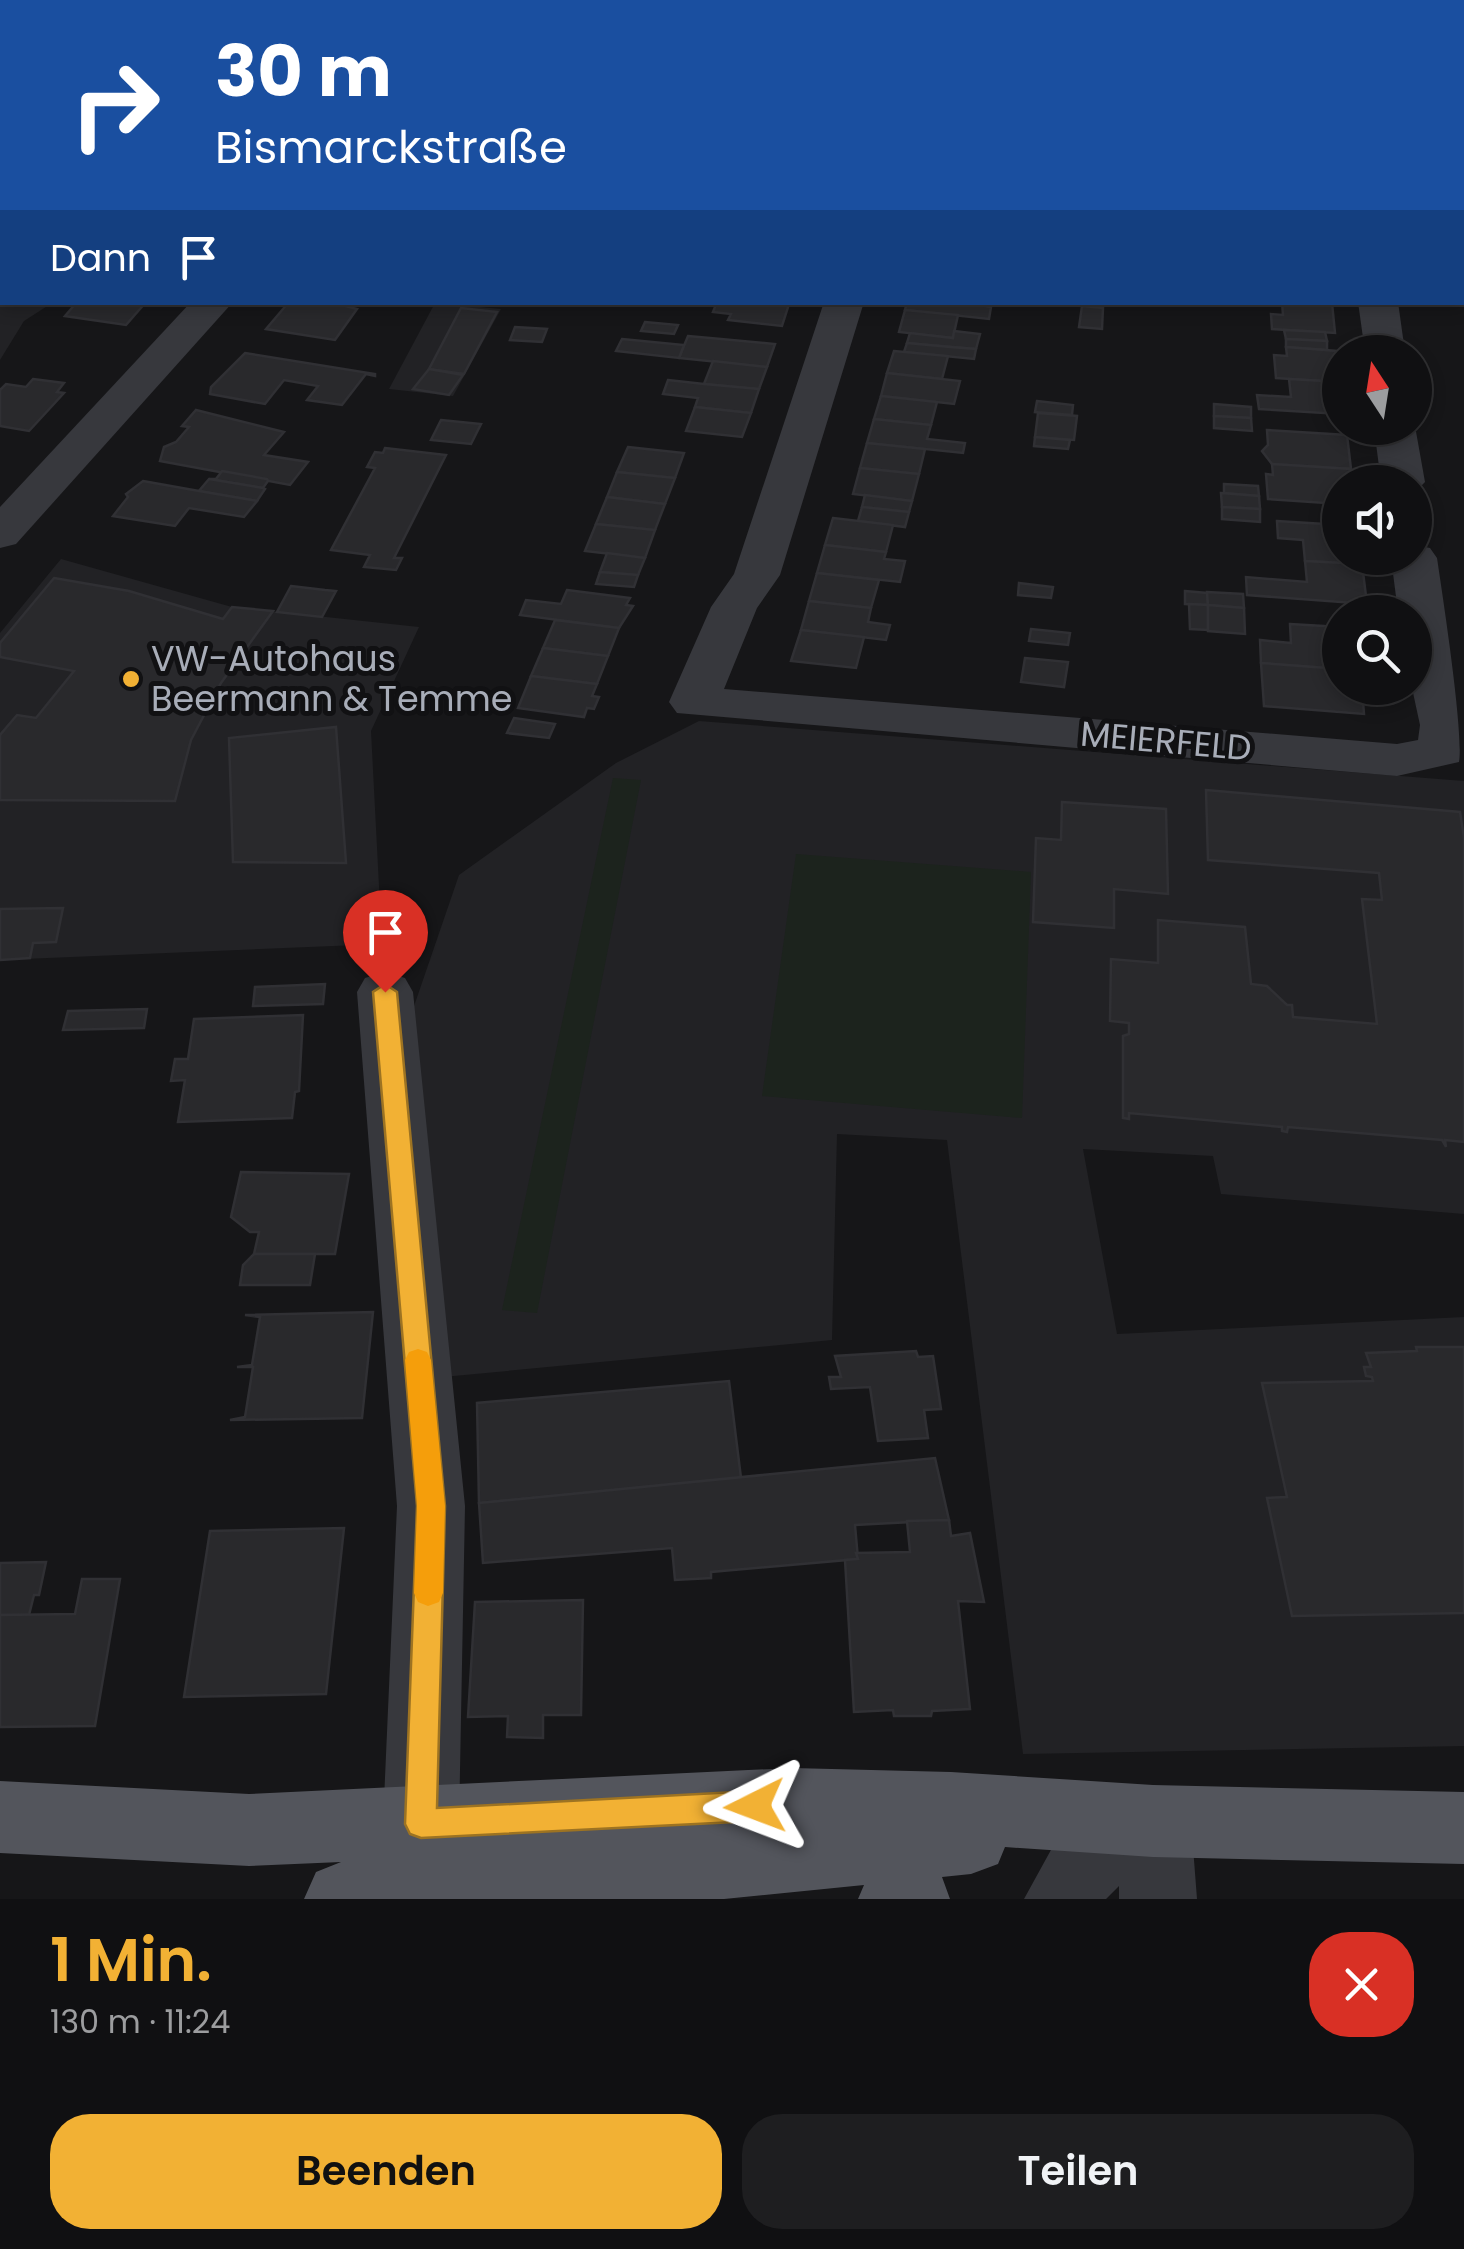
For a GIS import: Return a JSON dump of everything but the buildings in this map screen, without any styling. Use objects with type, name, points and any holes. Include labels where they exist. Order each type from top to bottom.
[{"type":"main road","points":[[0,1817],[250,1830],[390,1872],[1153,1822],[1464,1828]]},
{"type":"main road","points":[[897,1899],[913,1899]]},
{"type":"street","points":[[0,534],[209,305]]},
{"type":"street","name":"MEIERFELD","points":[[843,305],[757,575],[734,608],[694,702],[1397,760],[1440,751],[1445,724],[1416,575]]},
{"type":"street","points":[[1378,305],[1383,335]]},
{"type":"street","points":[[385,992],[431,1506],[390,1872]]},
{"type":"street","points":[[1063,1899],[1084,1865],[1153,1822],[1158,1899]]},
{"type":"shaded area","points":[[0,305],[49,305],[24,321],[0,360]]},
{"type":"shaded area","points":[[434,305],[501,309],[453,396],[389,389]]},
{"type":"shaded area","points":[[61,559],[232,607],[419,627],[371,731],[382,944],[0,960],[0,633]]},
{"type":"shaded area","points":[[699,721],[1464,781],[1464,1214],[1221,1194],[1213,1156],[1083,1149],[1117,1334],[1464,1317],[1464,1746],[1023,1754],[947,1140],[837,1134],[832,1340],[443,1377],[412,1012],[459,875],[616,763]]},
{"type":"shaded area","points":[[613,778],[641,780],[537,1313],[502,1310]]},
{"type":"shaded area","points":[[796,854],[1031,872],[1022,1118],[762,1096]]},
{"type":"slow traffic","points":[[418,1360],[431,1506],[428,1593]]},
{"type":"place","name":"VW-Autohaus Beermann & Temme","points":[[131,679]]},
{"type":"route","points":[[385,992],[431,1506],[421,1824],[755,1806]]}]
